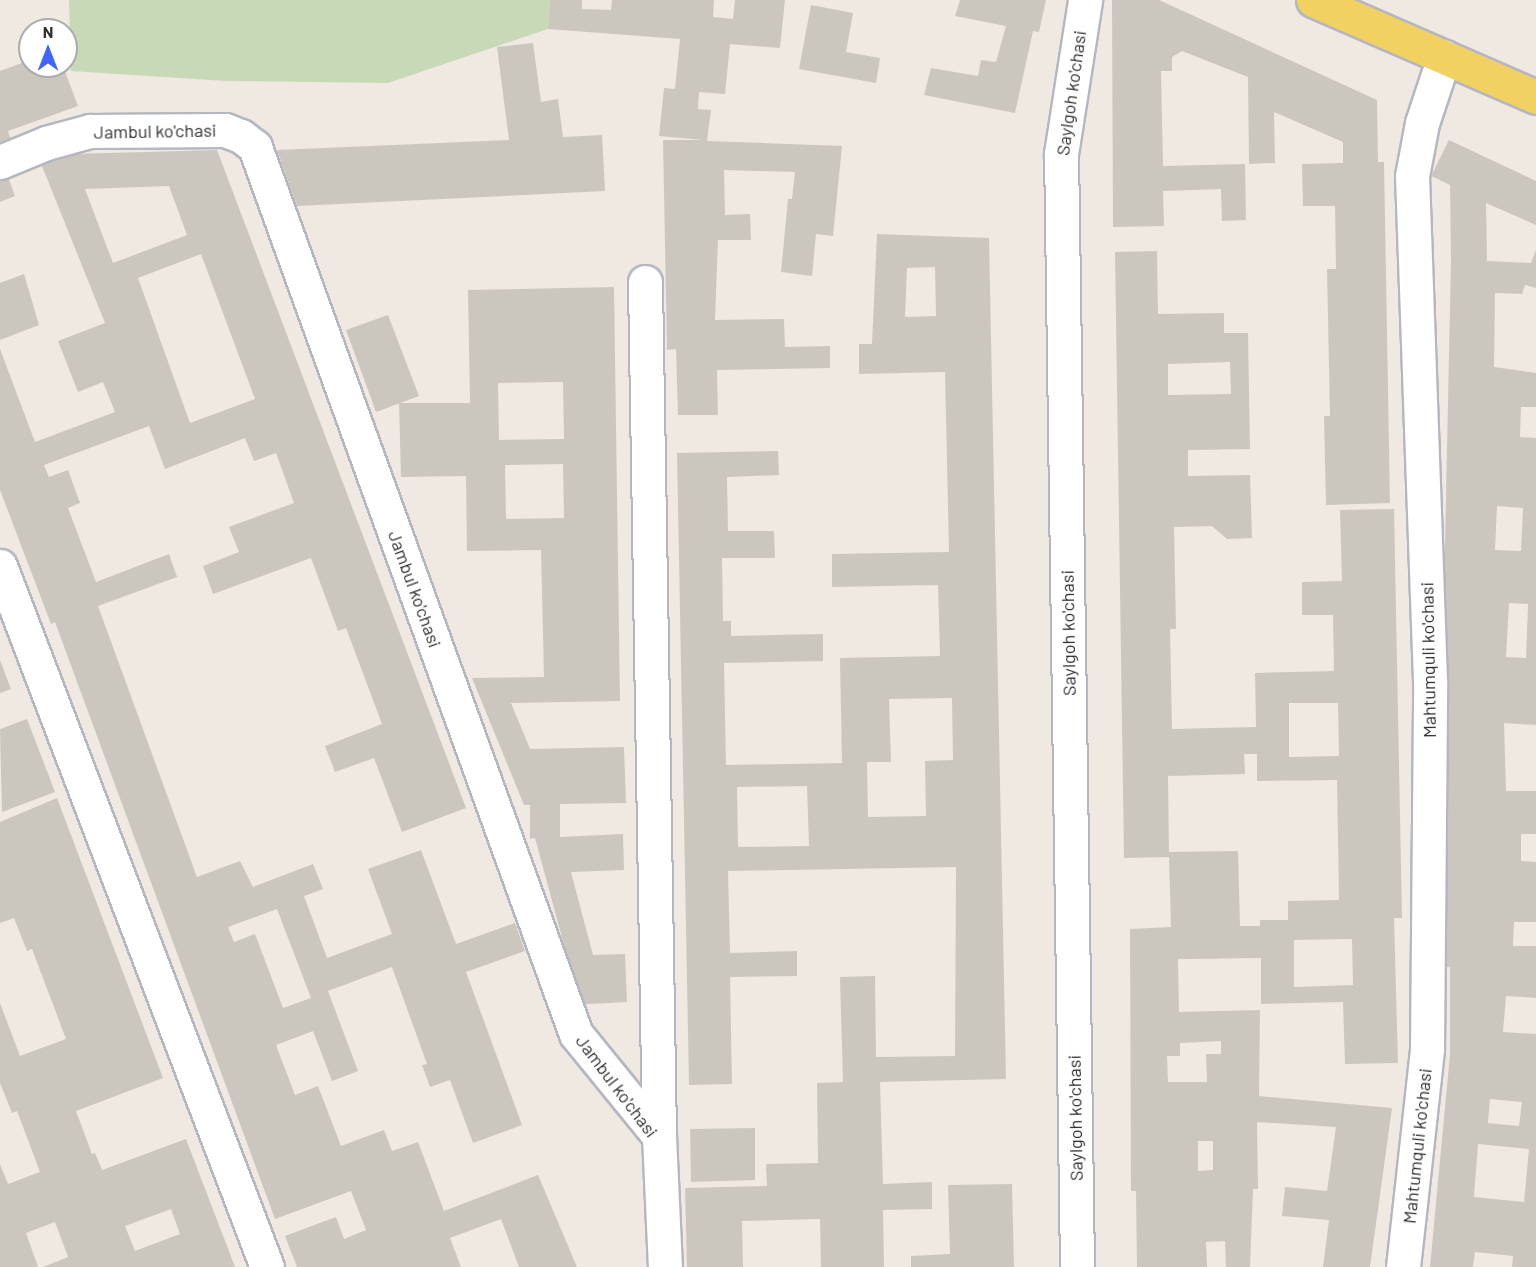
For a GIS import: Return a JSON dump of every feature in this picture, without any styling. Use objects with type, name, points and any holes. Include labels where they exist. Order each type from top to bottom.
[{"type":"main road","points":[[1313,0],[1536,97]]},
{"type":"street","name":"Saylgoh ko'chasi","points":[[1077,1267],[1060,154],[1085,0]]},
{"type":"street","name":"Mahtumquli ko'chasi","points":[[1403,1267],[1427,1048],[1430,693],[1412,177],[1422,123],[1444,57]]},
{"type":"street","name":"Jambul ko'chasi","points":[[0,162],[46,142],[110,130],[225,130],[242,136],[255,147],[576,1034],[659,1136],[665,1267]]},
{"type":"street","points":[[645,282],[659,1136]]},
{"type":"street","points":[[0,566],[267,1267]]},
{"type":"green space","points":[[69,0],[550,0],[548,29],[388,83],[226,81],[78,71],[78,18],[70,18]]},
{"type":"building","points":[[550,0],[582,0],[582,9],[611,10],[612,0],[714,0],[713,17],[733,19],[735,0],[785,0],[780,48],[730,44],[725,94],[699,92],[698,109],[711,110],[707,141],[842,146],[833,236],[816,234],[812,276],[781,272],[788,199],[792,199],[795,172],[724,170],[725,215],[750,214],[751,240],[718,240],[715,320],[784,319],[785,347],[830,346],[830,368],[717,370],[718,415],[678,415],[676,349],[667,350],[663,140],[703,140],[659,136],[664,88],[675,89],[680,39],[548,29]]},
{"type":"building","points":[[960,0],[1046,0],[1039,32],[1033,31],[1015,113],[924,95],[931,68],[978,76],[981,60],[996,62],[1006,26],[955,16]]},
{"type":"building","points":[[1112,0],[1159,0],[1377,100],[1378,162],[1384,162],[1390,503],[1326,505],[1324,416],[1330,416],[1327,269],[1336,269],[1335,206],[1303,206],[1302,164],[1343,163],[1343,142],[1274,112],[1275,163],[1249,164],[1248,77],[1182,51],[1172,57],[1172,71],[1161,71],[1163,166],[1245,164],[1246,220],[1222,221],[1221,189],[1163,191],[1164,226],[1113,227]]},
{"type":"building","points":[[811,5],[853,13],[846,52],[880,58],[876,83],[799,69]]},
{"type":"building","points":[[533,43],[541,102],[558,99],[563,137],[602,135],[605,191],[297,206],[277,150],[509,140],[497,47]]},
{"type":"building","points":[[18,64],[18,78],[68,78],[78,106],[8,131],[11,140],[0,144],[0,71]]},
{"type":"building","points":[[1449,140],[1536,181],[1536,225],[1486,203],[1487,261],[1531,263],[1536,250],[1536,288],[1525,285],[1522,294],[1495,293],[1494,367],[1536,373],[1536,407],[1521,407],[1520,437],[1536,438],[1536,725],[1504,723],[1506,791],[1536,791],[1536,834],[1521,834],[1521,861],[1536,862],[1536,922],[1514,922],[1513,946],[1536,946],[1536,998],[1506,996],[1503,1032],[1536,1034],[1536,1267],[1512,1267],[1513,1256],[1475,1252],[1473,1267],[1430,1267],[1450,1054],[1450,967],[1444,967],[1442,690],[1451,259],[1450,185],[1431,176]],"holes":[[[1497,506],[1523,508],[1521,551],[1495,550]],[[1509,603],[1528,604],[1526,658],[1506,657]],[[1490,1099],[1522,1102],[1519,1126],[1488,1123]],[[1478,1144],[1529,1149],[1524,1202],[1474,1197]]]},
{"type":"building","points":[[217,150],[466,808],[402,832],[374,758],[335,772],[325,746],[382,724],[346,628],[338,631],[311,558],[213,594],[203,566],[239,552],[229,527],[294,503],[276,453],[254,461],[245,438],[165,469],[149,426],[44,465],[49,477],[68,470],[80,503],[68,508],[96,582],[169,554],[177,577],[98,606],[197,877],[240,861],[253,887],[313,864],[323,889],[304,896],[327,958],[392,934],[368,869],[421,850],[456,944],[515,923],[525,951],[466,972],[522,1125],[473,1143],[450,1080],[430,1087],[422,1065],[427,1064],[392,967],[328,991],[358,1071],[332,1081],[313,1031],[276,1045],[295,1095],[318,1086],[341,1146],[384,1130],[392,1151],[418,1142],[444,1211],[538,1175],[577,1267],[519,1267],[501,1219],[450,1238],[461,1267],[297,1267],[285,1236],[336,1217],[344,1239],[366,1230],[351,1191],[275,1219],[55,622],[51,624],[0,490],[0,349],[35,442],[115,412],[103,382],[78,392],[58,341],[105,323],[40,161],[72,154]],"holes":[[[169,186],[187,235],[113,263],[85,189]],[[201,254],[255,399],[190,423],[138,278]],[[277,909],[311,998],[283,1008],[255,934],[234,942],[228,927]]]},
{"type":"building","points":[[7,174],[15,196],[0,202],[0,176]]},
{"type":"building","points":[[877,234],[989,238],[1006,1079],[880,1082],[883,1184],[932,1182],[932,1209],[883,1210],[884,1267],[821,1267],[820,1219],[742,1221],[743,1267],[687,1267],[685,1188],[767,1186],[766,1164],[818,1163],[817,1083],[843,1082],[840,977],[875,976],[876,1057],[955,1056],[956,867],[728,871],[730,953],[797,951],[797,976],[730,977],[732,1084],[689,1085],[677,453],[778,451],[779,475],[727,477],[728,531],[774,531],[775,558],[722,558],[723,621],[731,621],[731,636],[823,634],[823,661],[724,663],[726,765],[842,763],[840,658],[940,656],[938,585],[832,587],[832,554],[949,552],[945,372],[859,374],[859,344],[872,344]],"holes":[[[935,267],[936,316],[905,317],[907,268]],[[952,698],[953,760],[925,761],[926,816],[868,817],[867,762],[891,762],[889,699]],[[807,786],[809,846],[738,847],[737,787]]]},
{"type":"building","points":[[1157,251],[1158,314],[1224,313],[1224,333],[1248,333],[1250,449],[1188,450],[1188,476],[1250,475],[1252,538],[1227,539],[1212,526],[1174,527],[1176,629],[1170,629],[1172,729],[1256,727],[1255,673],[1334,671],[1333,615],[1302,615],[1302,582],[1342,581],[1340,510],[1394,509],[1402,918],[1394,918],[1398,1063],[1345,1064],[1343,1002],[1261,1004],[1261,958],[1178,959],[1179,1012],[1260,1010],[1259,1096],[1392,1108],[1370,1267],[1323,1267],[1329,1220],[1282,1216],[1285,1187],[1327,1191],[1336,1127],[1257,1122],[1258,1189],[1253,1189],[1250,1267],[1226,1267],[1225,1241],[1206,1242],[1207,1267],[1137,1267],[1136,1191],[1131,1191],[1130,929],[1171,927],[1169,857],[1124,858],[1115,252]],"holes":[[[1230,362],[1231,394],[1168,395],[1168,364]],[[1289,703],[1338,703],[1339,756],[1289,757]],[[1244,754],[1257,754],[1257,781],[1337,780],[1339,900],[1288,901],[1288,920],[1260,920],[1260,926],[1240,926],[1238,851],[1169,852],[1168,776],[1245,774]],[[1352,939],[1353,985],[1294,987],[1294,940]],[[1221,1041],[1221,1054],[1206,1054],[1207,1082],[1168,1082],[1167,1056],[1180,1056],[1180,1043]],[[1198,1141],[1213,1141],[1213,1170],[1198,1171]]]},
{"type":"building","points":[[24,274],[39,325],[0,340],[0,283]]},
{"type":"building","points":[[614,287],[620,701],[511,703],[530,749],[624,747],[626,803],[560,804],[560,837],[623,834],[624,870],[571,872],[593,955],[625,954],[627,1002],[571,1005],[570,967],[535,838],[530,839],[530,805],[524,805],[472,678],[544,677],[541,550],[467,551],[466,476],[401,477],[399,403],[470,403],[468,290]],"holes":[[[563,382],[564,439],[499,440],[498,383]],[[563,464],[564,518],[506,519],[505,465]]]},
{"type":"building","points":[[388,315],[419,396],[376,412],[346,330]]},
{"type":"building","points":[[0,660],[11,689],[0,693]]},
{"type":"building","points":[[27,719],[55,792],[2,812],[0,729]]},
{"type":"building","points":[[57,798],[163,1078],[76,1111],[92,1154],[95,1153],[102,1170],[186,1139],[235,1267],[43,1267],[68,1257],[55,1222],[26,1233],[38,1267],[0,1267],[0,1164],[8,1184],[40,1172],[17,1111],[12,1113],[0,1083],[0,1003],[20,1056],[66,1039],[32,949],[27,951],[14,918],[0,923],[0,822]],"holes":[[[171,1209],[180,1234],[135,1251],[125,1226]]]},
{"type":"building","points":[[755,1128],[755,1180],[691,1182],[690,1129]]},
{"type":"building","points":[[1012,1184],[1014,1267],[911,1267],[911,1256],[950,1254],[948,1185]]}]
